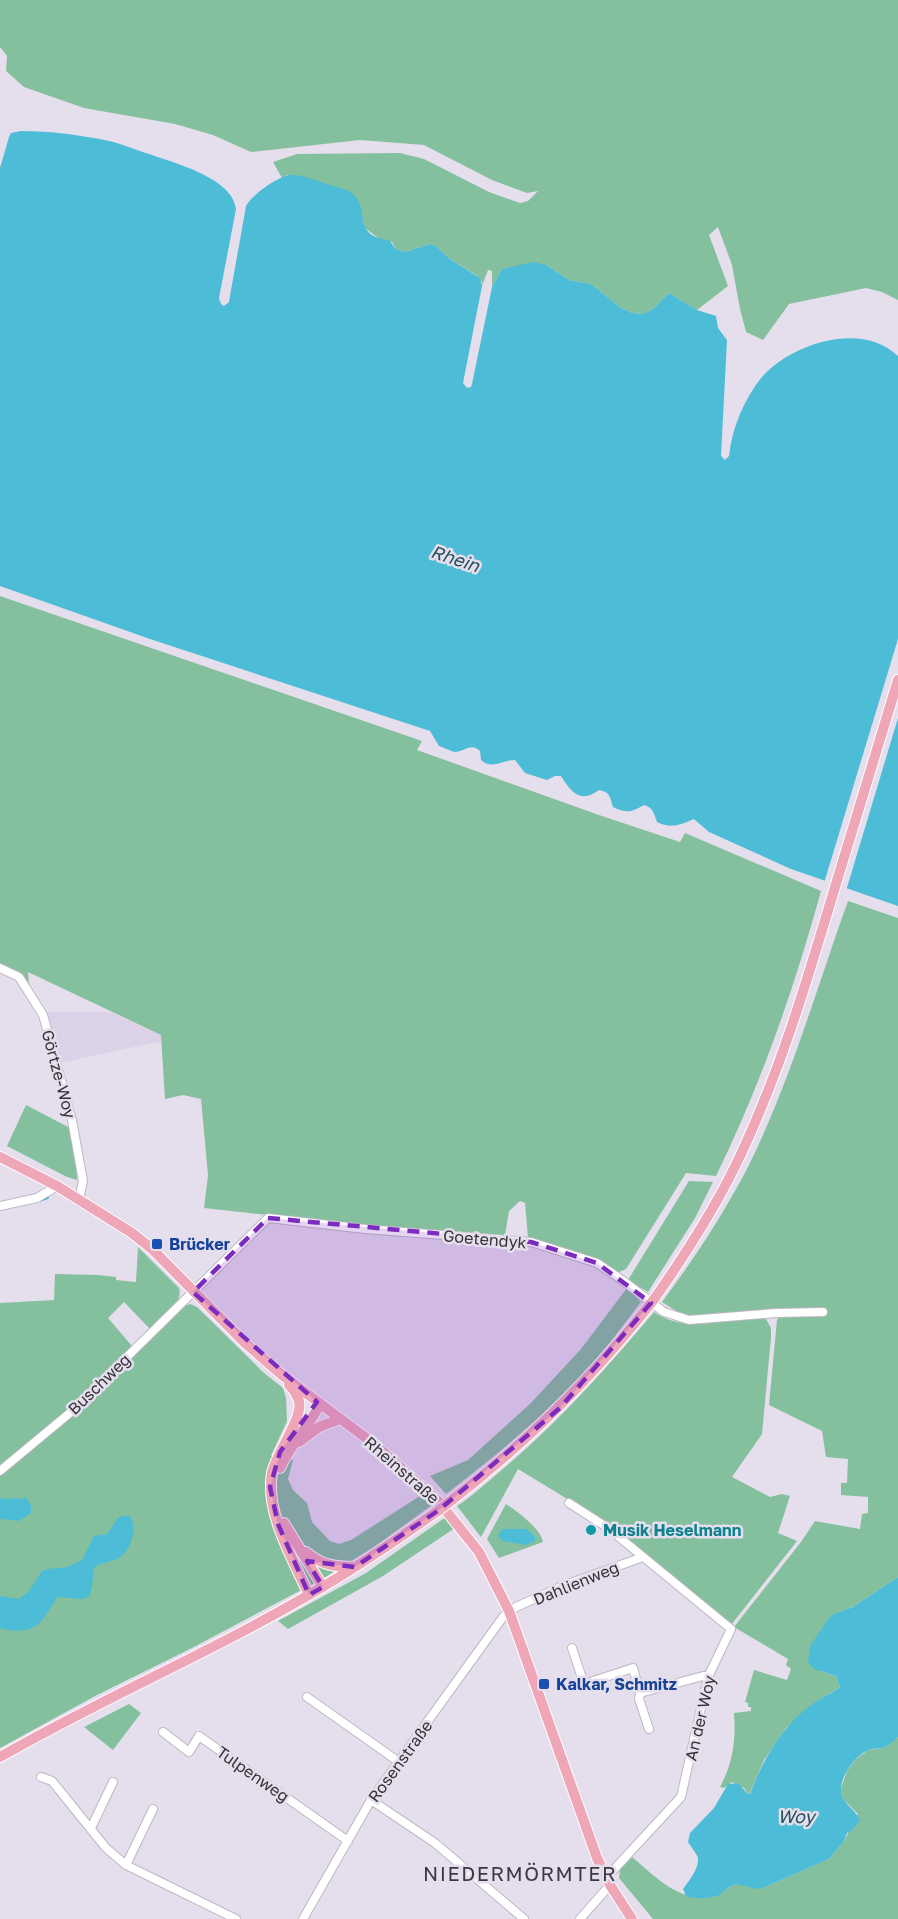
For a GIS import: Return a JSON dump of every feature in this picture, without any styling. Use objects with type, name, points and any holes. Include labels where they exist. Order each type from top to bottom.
[{"type":"main road","points":[[0,1757],[323,1587],[355,1567],[439,1510],[516,1448],[560,1408],[601,1364],[656,1298],[722,1191],[741,1155],[793,1023],[898,680]]},
{"type":"main road","name":"Rheinstraße","points":[[0,1157],[57,1186],[132,1233],[152,1249],[282,1375],[374,1444],[439,1502],[479,1552],[509,1611],[570,1785],[608,1882],[632,1919]]},
{"type":"main road","points":[[282,1375],[299,1400],[297,1413],[273,1471],[270,1487],[271,1502],[278,1524],[309,1594]]},
{"type":"main road","points":[[288,1437],[309,1411],[320,1404]]},
{"type":"main road","points":[[320,1404],[280,1466],[275,1483],[280,1516],[323,1587]]},
{"type":"main road","points":[[288,1452],[302,1438],[319,1427],[340,1419]]},
{"type":"main road","points":[[296,1543],[315,1560],[326,1565],[355,1567]]},
{"type":"street","name":"Görtze-Woy","points":[[0,968],[19,977],[43,1015],[72,1120],[83,1181],[79,1199]]},
{"type":"street","points":[[0,1206],[37,1198],[57,1186]]},
{"type":"street","name":"Goetendyk","points":[[194,1292],[268,1218],[365,1229],[518,1239],[531,1242],[597,1263],[664,1312],[689,1320],[784,1312],[823,1312]]},
{"type":"street","name":"Buschweg","points":[[0,1471],[71,1412],[194,1292]]},
{"type":"street","name":"An der Woy","points":[[569,1503],[608,1528],[730,1629],[708,1677],[681,1797],[608,1882],[580,1919]]},
{"type":"street","name":"Dahlienweg","points":[[509,1611],[565,1585],[643,1557]]},
{"type":"street","name":"Rosenstraße","points":[[303,1919],[371,1800],[509,1611]]},
{"type":"street","points":[[572,1648],[584,1684],[633,1668],[640,1693],[639,1699],[649,1729]]},
{"type":"street","points":[[640,1693],[703,1676],[708,1677]]},
{"type":"street","points":[[307,1697],[399,1762]]},
{"type":"street","name":"Tulpenweg","points":[[163,1732],[189,1752],[199,1736],[348,1841]]},
{"type":"street","points":[[41,1777],[52,1781],[106,1848],[126,1865],[236,1919]]},
{"type":"street","points":[[91,1828],[113,1782]]},
{"type":"street","points":[[371,1800],[435,1843],[525,1919]]},
{"type":"street","points":[[126,1865],[153,1809]]},
{"type":"highlighted area","points":[[268,1218],[531,1242],[597,1263],[651,1303],[560,1408],[439,1510],[355,1567],[307,1561],[323,1587],[309,1595],[278,1524],[270,1487],[280,1452],[317,1402],[193,1292]]},
{"type":"shaded area","points":[[46,1012],[110,1012],[161,1035],[162,1041],[60,1063]]},
{"type":"green space","points":[[0,0],[898,0],[898,300],[882,292],[866,288],[789,304],[763,340],[746,332],[732,265],[718,227],[709,235],[728,286],[697,310],[669,293],[653,309],[643,314],[632,313],[621,308],[591,284],[569,280],[546,265],[502,269],[492,287],[492,271],[488,270],[482,286],[482,282],[476,275],[450,259],[436,246],[430,244],[405,252],[396,249],[392,242],[381,240],[365,228],[358,200],[287,175],[282,178],[273,162],[297,154],[400,153],[424,159],[489,192],[520,203],[528,201],[538,191],[527,193],[492,180],[424,145],[360,140],[251,152],[213,135],[175,124],[84,108],[24,87],[6,71],[7,56],[0,47]]},
{"type":"green space","points":[[0,596],[422,741],[417,750],[599,815],[680,842],[685,833],[821,891],[800,964],[775,1036],[748,1106],[716,1176],[686,1173],[626,1269],[617,1273],[528,1238],[525,1203],[520,1201],[509,1211],[505,1235],[366,1226],[204,1208],[208,1175],[201,1099],[183,1095],[165,1099],[161,1035],[28,972],[29,985],[0,964]]},
{"type":"green space","points":[[848,901],[898,918],[898,1577],[853,1607],[836,1613],[820,1671],[836,1676],[840,1687],[811,1705],[786,1728],[764,1760],[749,1795],[744,1788],[732,1782],[724,1788],[720,1787],[733,1751],[734,1713],[751,1711],[751,1707],[748,1707],[748,1703],[745,1702],[754,1670],[787,1680],[791,1669],[786,1665],[788,1659],[734,1627],[815,1521],[860,1529],[862,1514],[868,1513],[868,1497],[841,1495],[841,1483],[847,1483],[848,1459],[826,1457],[822,1431],[769,1405],[777,1320],[779,1317],[801,1313],[796,1308],[699,1318],[681,1314],[662,1302],[718,1219],[748,1167],[763,1135],[790,1069]]},
{"type":"green space","points":[[26,1105],[70,1128],[77,1180],[7,1146]]},
{"type":"green space","points":[[689,1181],[713,1182],[695,1218],[648,1292],[628,1280]]},
{"type":"green space","points":[[138,1247],[179,1288],[180,1294],[175,1305],[150,1329],[124,1302],[108,1318],[132,1346],[68,1409],[0,1466],[0,1303],[54,1300],[55,1274],[98,1275],[136,1282]]},
{"type":"green space","points":[[627,1288],[641,1302],[596,1359],[524,1430],[446,1494],[430,1476],[468,1460],[530,1404],[581,1349]]},
{"type":"green space","points":[[190,1304],[197,1307],[264,1373],[283,1388],[287,1421],[271,1456],[293,1460],[288,1479],[293,1490],[307,1503],[312,1522],[330,1541],[339,1544],[351,1540],[423,1494],[432,1505],[374,1547],[324,1578],[97,1695],[0,1748],[0,1474],[184,1306]]},
{"type":"green space","points":[[654,1312],[665,1318],[691,1324],[759,1317],[766,1319],[771,1328],[762,1434],[732,1477],[770,1497],[782,1494],[790,1496],[778,1533],[797,1541],[731,1625],[610,1525],[518,1469],[481,1537],[457,1506],[519,1455],[560,1417]]},
{"type":"green space","points":[[506,1504],[533,1526],[543,1542],[499,1558],[487,1539]]},
{"type":"green space","points":[[446,1517],[455,1528],[383,1576],[288,1629],[278,1621],[366,1573]]},
{"type":"green space","points":[[129,1704],[141,1713],[113,1750],[84,1727]]},
{"type":"green space","points":[[898,1737],[898,1919],[653,1919],[619,1878],[620,1870],[632,1857],[669,1887],[690,1896],[702,1897],[717,1895],[735,1885],[763,1888],[829,1859],[844,1841],[858,1814],[844,1800],[840,1791],[847,1771],[855,1760],[868,1750],[883,1748]]},
{"type":"water","name":"Rhein","points":[[21,131],[65,134],[114,142],[187,167],[214,180],[225,189],[236,209],[219,298],[224,306],[229,302],[246,206],[254,196],[275,181],[289,175],[307,177],[350,192],[358,200],[366,228],[370,233],[389,240],[396,249],[405,252],[430,244],[436,246],[450,259],[480,278],[482,286],[463,383],[467,388],[472,384],[492,287],[502,269],[533,262],[546,265],[569,280],[591,284],[621,308],[632,313],[643,314],[653,309],[669,293],[697,310],[716,316],[718,328],[727,340],[721,456],[725,460],[729,456],[736,424],[744,404],[762,377],[791,354],[809,346],[847,338],[883,345],[898,356],[898,906],[791,869],[709,832],[694,819],[676,825],[667,825],[657,822],[653,811],[644,805],[629,811],[622,811],[613,807],[609,796],[603,791],[599,790],[581,796],[568,787],[561,776],[547,780],[525,773],[515,760],[485,763],[481,760],[480,751],[476,748],[470,747],[454,752],[439,746],[430,731],[150,639],[0,586],[0,168],[11,133]]},
{"type":"water","points":[[0,1497],[3,1499],[27,1498],[31,1506],[31,1513],[19,1521],[0,1519]]},
{"type":"water","points":[[130,1516],[132,1521],[132,1540],[122,1556],[94,1568],[89,1597],[81,1599],[58,1597],[41,1621],[28,1630],[16,1631],[0,1628],[0,1596],[19,1599],[29,1591],[42,1571],[68,1567],[82,1560],[94,1536],[107,1534],[118,1518]]},
{"type":"water","points":[[503,1529],[527,1529],[535,1537],[535,1541],[526,1545],[502,1541],[498,1535]]},
{"type":"water","name":"Woy","points":[[898,1577],[898,1737],[883,1748],[864,1752],[850,1767],[843,1779],[842,1795],[860,1821],[847,1833],[844,1841],[829,1859],[763,1888],[755,1889],[735,1885],[711,1897],[686,1896],[683,1889],[693,1875],[698,1862],[688,1842],[690,1833],[714,1808],[728,1784],[738,1783],[750,1794],[767,1757],[791,1723],[811,1705],[840,1687],[836,1676],[814,1669],[808,1662],[810,1646],[829,1618],[853,1607]]},
{"type":"pier","points":[[898,639],[898,718],[846,891],[824,883]]},
{"type":"waterway","points":[[39,1201],[48,1198]]},
{"type":"place","name":"Brücker","points":[[157,1244]]},
{"type":"place","name":"Musik Heselmann","points":[[591,1530]]},
{"type":"place","name":"Kalkar, Schmitz","points":[[544,1684]]},
{"type":"district","name":"NIEDERMÖRMTER","points":[[520,1874]]}]
